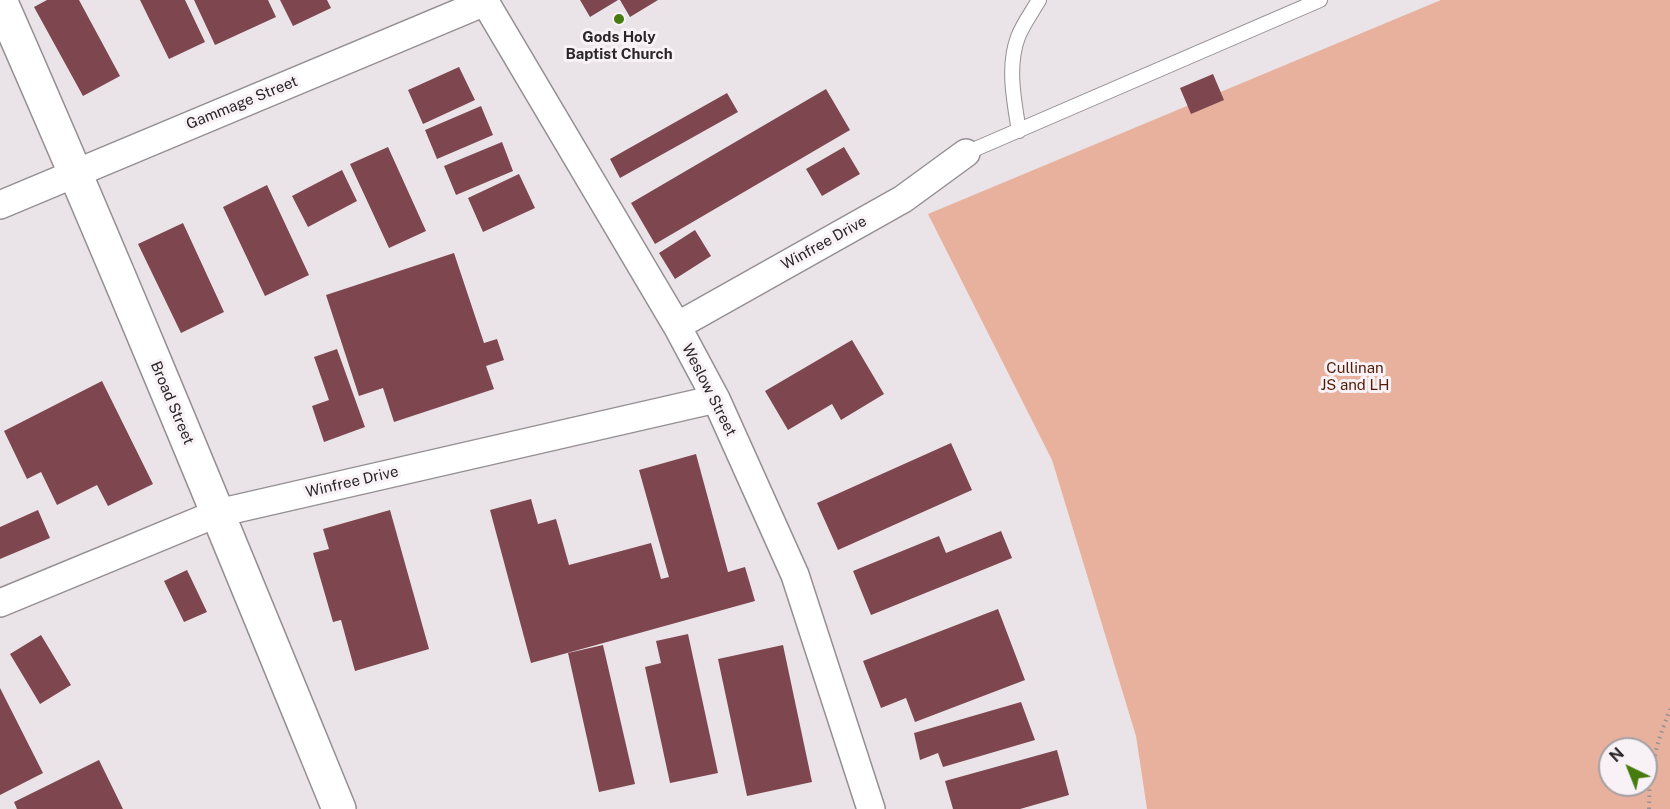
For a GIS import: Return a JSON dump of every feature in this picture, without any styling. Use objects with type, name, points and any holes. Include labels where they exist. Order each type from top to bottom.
[{"type":"street","name":"Broad Street","points":[[0,0],[76,172],[339,809]]},
{"type":"street","name":"Gammage Street","points":[[0,205],[485,1]]},
{"type":"street","name":"Weslow Street","points":[[485,1],[677,326],[716,399],[795,575],[871,809]]},
{"type":"street","name":"Winfree Drive","points":[[677,326],[903,199],[966,153]]},
{"type":"street","name":"Winfree Drive","points":[[0,603],[218,513],[716,399]]},
{"type":"lane","points":[[1019,131],[1013,98],[1013,63],[1018,37],[1039,0]]},
{"type":"lane","points":[[966,153],[1312,2]]},
{"type":"path","points":[[1649,809],[1650,773],[1670,709]]},
{"type":"green space","name":"Cullinan JS and LH","points":[[1441,0],[1670,0],[1670,809],[1147,809],[1136,736],[1052,460],[928,214]]},
{"type":"building","points":[[47,0],[79,0],[120,76],[83,96],[34,7]]},
{"type":"building","points":[[140,0],[185,0],[205,42],[169,59]]},
{"type":"building","points":[[194,0],[268,0],[276,17],[215,45]]},
{"type":"building","points":[[280,0],[327,0],[331,8],[293,26]]},
{"type":"building","points":[[580,0],[618,0],[590,17]]},
{"type":"building","points":[[620,0],[658,0],[630,17]]},
{"type":"building","points":[[459,67],[475,100],[423,124],[408,90]]},
{"type":"building","points":[[1213,74],[1224,100],[1191,114],[1180,88]]},
{"type":"building","points":[[826,89],[850,130],[655,244],[631,203]]},
{"type":"building","points":[[727,93],[738,112],[620,178],[610,159]]},
{"type":"building","points":[[481,106],[493,135],[437,159],[425,130]]},
{"type":"building","points":[[502,142],[513,171],[456,195],[444,166]]},
{"type":"building","points":[[388,147],[426,231],[389,248],[350,164]]},
{"type":"building","points":[[844,147],[860,174],[822,196],[806,169]]},
{"type":"building","points":[[342,170],[357,201],[308,227],[292,196]]},
{"type":"building","points":[[519,174],[535,208],[483,232],[468,198]]},
{"type":"building","points":[[267,185],[309,275],[265,296],[223,207]]},
{"type":"building","points":[[183,223],[224,312],[181,333],[138,244]]},
{"type":"building","points":[[695,230],[711,256],[675,279],[659,253]]},
{"type":"building","points":[[454,253],[484,343],[497,339],[504,360],[486,366],[494,389],[394,422],[383,388],[359,396],[326,295]]},
{"type":"building","points":[[852,340],[884,394],[841,420],[832,404],[788,430],[765,391]]},
{"type":"building","points":[[337,349],[365,427],[324,442],[312,406],[329,400],[314,357]]},
{"type":"building","points":[[102,381],[153,484],[108,506],[97,485],[57,505],[41,472],[27,479],[4,431]]},
{"type":"building","points":[[951,443],[972,490],[838,550],[817,503]]},
{"type":"building","points":[[696,454],[728,572],[745,567],[755,601],[531,663],[490,510],[531,499],[538,524],[556,519],[569,565],[651,543],[661,579],[669,577],[639,470]]},
{"type":"building","points":[[38,510],[50,538],[0,559],[0,527]]},
{"type":"building","points":[[390,510],[429,649],[355,671],[341,620],[333,622],[313,553],[329,549],[323,529]]},
{"type":"building","points":[[1001,531],[1012,558],[871,615],[853,571],[939,536],[946,553]]},
{"type":"building","points":[[187,570],[207,612],[184,622],[164,581]]},
{"type":"building","points":[[998,609],[1025,680],[915,722],[906,698],[881,708],[863,661]]},
{"type":"building","points":[[688,634],[718,773],[670,783],[645,667],[661,663],[656,641]]},
{"type":"building","points":[[41,635],[71,685],[40,704],[10,654]]},
{"type":"building","points":[[603,645],[635,784],[599,792],[568,653]]},
{"type":"building","points":[[783,645],[812,782],[747,796],[718,659]]},
{"type":"building","points":[[0,688],[43,773],[0,795]]},
{"type":"building","points":[[1021,702],[1035,740],[943,767],[938,753],[920,760],[914,733]]},
{"type":"building","points":[[1057,750],[1069,795],[1020,809],[953,809],[945,781]]},
{"type":"building","points":[[99,760],[123,809],[17,809],[14,802]]},
{"type":"place","name":"Gods Holy Baptist Church","points":[[619,19]]}]
